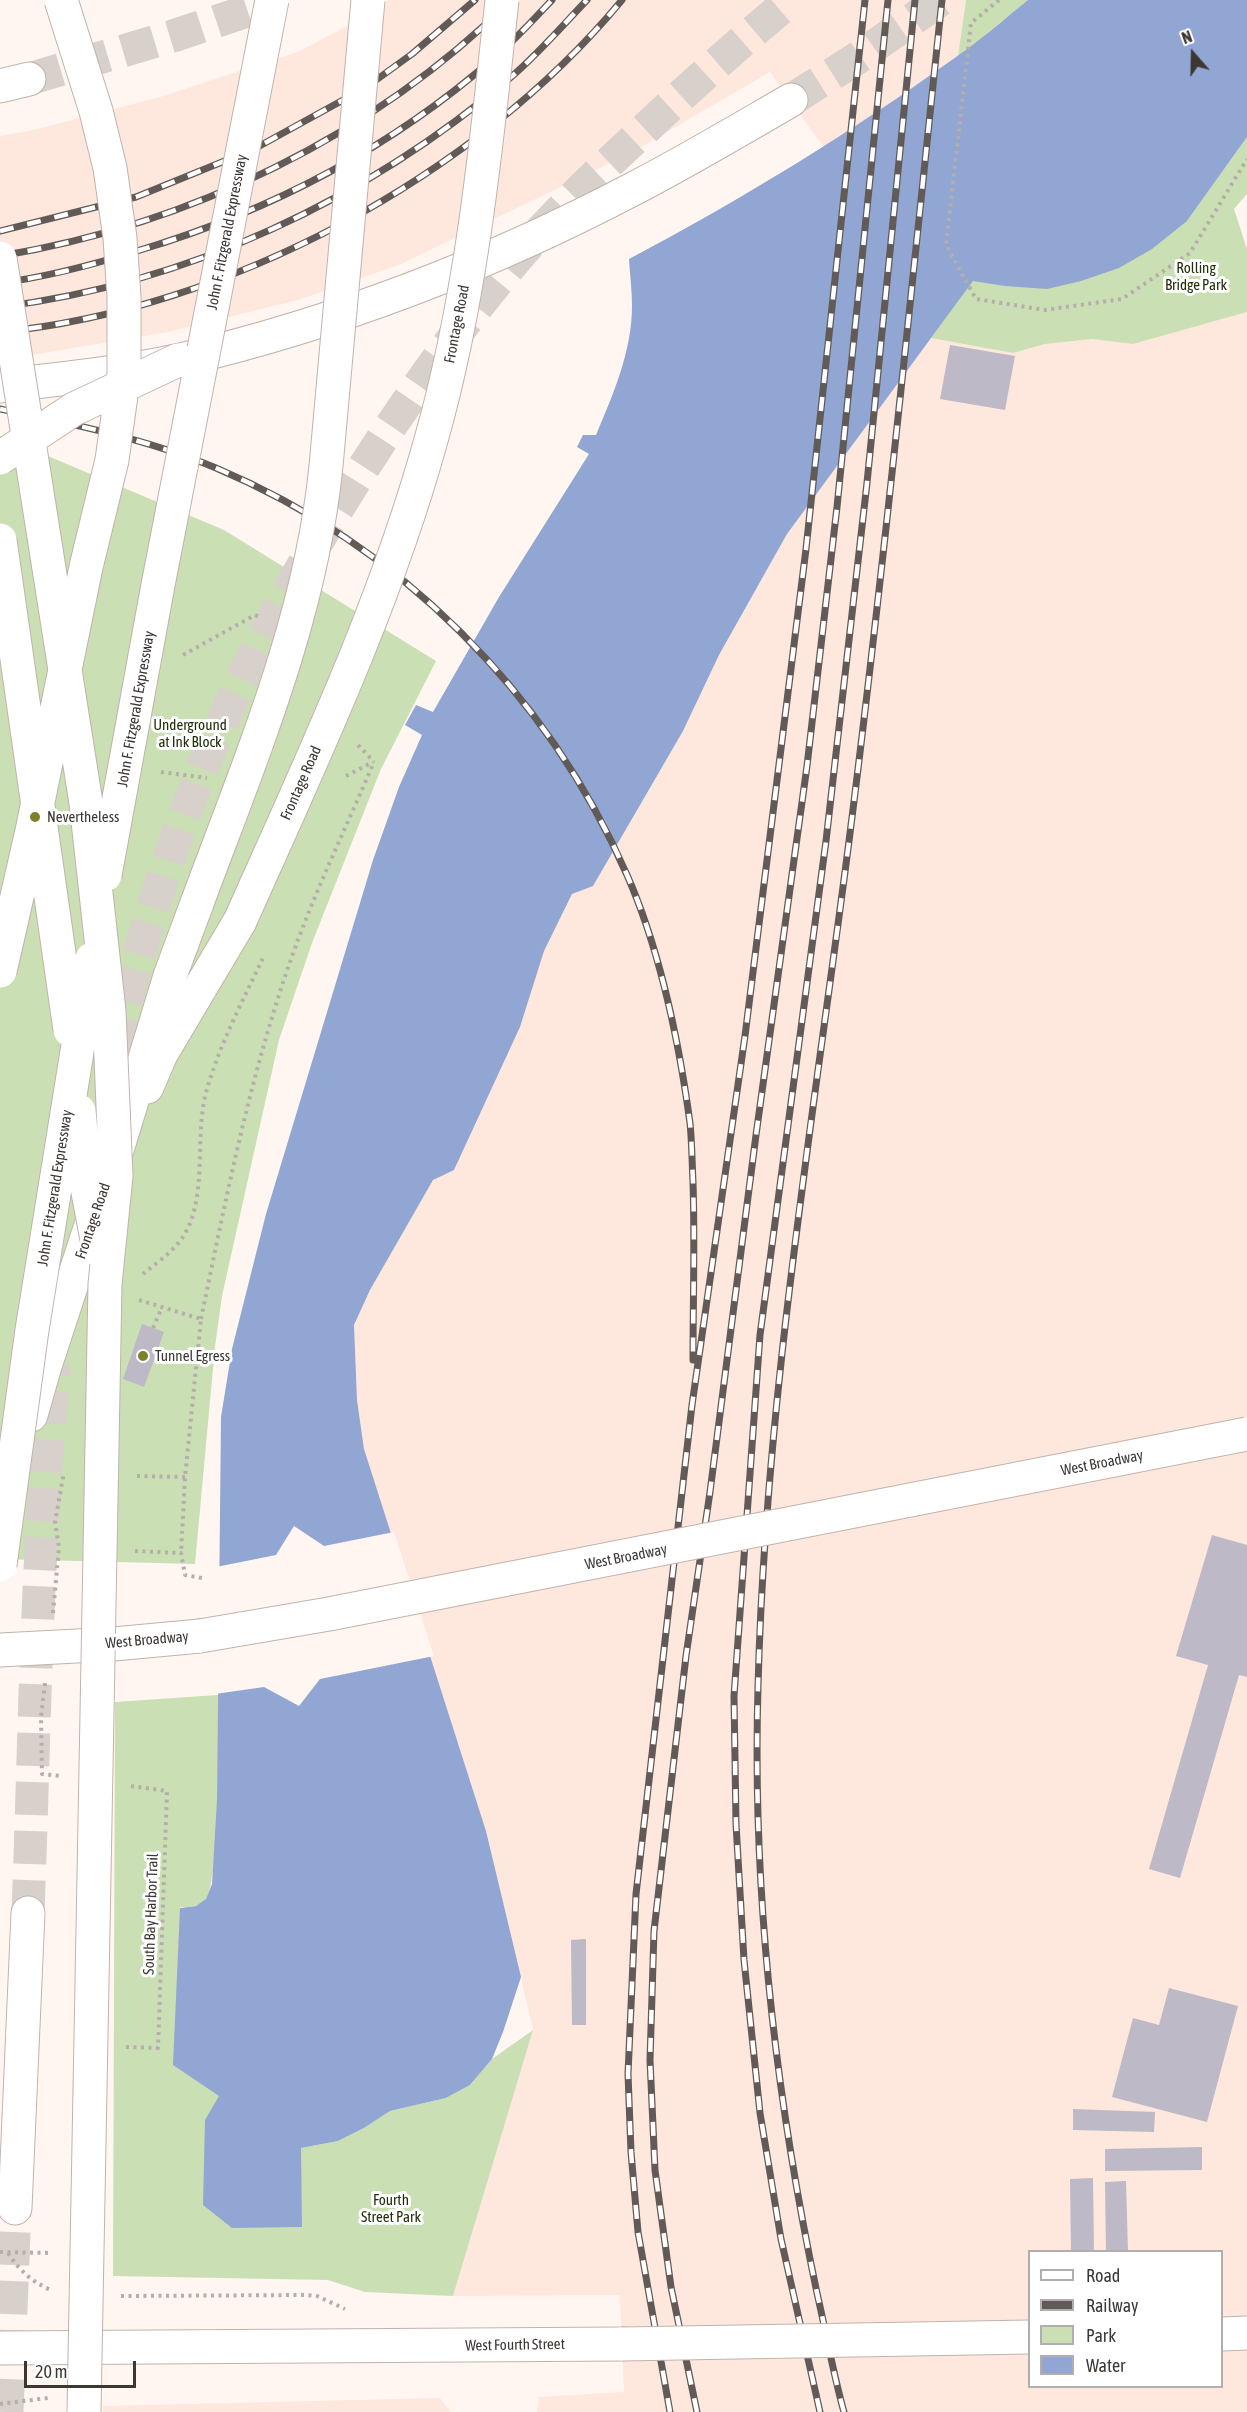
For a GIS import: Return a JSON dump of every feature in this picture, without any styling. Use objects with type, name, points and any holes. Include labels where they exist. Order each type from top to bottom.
[{"type":"main road","points":[[0,971],[32,831],[86,567],[112,460],[124,374],[124,286],[110,168],[96,111],[61,0]]},
{"type":"main road","name":"John F. Fitzgerald Expressway","points":[[0,1565],[36,1308],[109,853],[272,0]]},
{"type":"main road","points":[[115,1158],[170,976],[279,679],[312,567],[327,466],[368,0]]},
{"type":"main road","name":"Frontage Road","points":[[0,1535],[44,1370],[115,1158],[161,1054],[240,921],[322,736],[370,621],[402,535],[432,438],[454,346],[474,237],[502,0]]},
{"type":"main road","points":[[0,386],[97,374],[178,360],[325,319],[454,272],[575,218],[634,189],[791,100]]},
{"type":"main road","points":[[0,258],[86,803],[109,1011],[116,1176],[105,1284],[84,2412]]},
{"type":"main road","points":[[0,458],[74,409],[178,360]]},
{"type":"main road","points":[[0,540],[66,1000],[86,1182],[105,1284]]},
{"type":"main road","name":"West Broadway","points":[[0,1650],[114,1644],[200,1636],[329,1614],[1247,1434]]},
{"type":"main road","points":[[15,2208],[28,1912]]},
{"type":"main road","points":[[1223,2334],[1247,2333]]},
{"type":"main road","name":"West Fourth Street","points":[[0,2348],[622,2344],[1028,2337]]},
{"type":"path","points":[[999,0],[971,23],[946,245],[976,298],[1045,310],[1122,299],[1190,253],[1247,159]]},
{"type":"path","points":[[181,1553],[186,1465],[201,1319],[239,1139],[260,1060],[296,945],[374,762]]},
{"type":"path","points":[[135,1299],[201,1319]]},
{"type":"path","points":[[153,1328],[162,1307]]},
{"type":"path","name":"South Bay Harbor Trail","points":[[121,1784],[167,1791],[158,2048],[122,2047]]},
{"type":"path","points":[[8,2253],[16,2266],[27,2276],[38,2285],[55,2292]]},
{"type":"path","points":[[111,2296],[306,2295],[317,2296],[352,2310]]},
{"type":"path","points":[[0,2404],[53,2398]]},
{"type":"shaded area","points":[[389,0],[966,0],[958,56],[824,148],[770,72],[631,153],[401,264],[298,300],[168,332],[38,354],[0,358],[0,136],[34,130],[160,97],[298,52],[366,16]]},
{"type":"shaded area","points":[[1247,312],[1247,2412],[537,2412],[539,2397],[624,2392],[620,2295],[453,2296],[533,2030],[486,1831],[364,1449],[357,1400],[354,1325],[370,1290],[433,1179],[454,1170],[520,1027],[544,951],[572,894],[593,886],[683,731],[719,655],[787,534],[931,338],[1013,353],[1045,344],[1092,339],[1133,344]]},
{"type":"shaded area","points":[[440,2398],[451,2412],[103,2412],[103,2406]]},
{"type":"green space","name":"Rolling Bridge Park","points":[[966,0],[1028,0],[986,34],[1187,221],[1247,137],[1247,194],[1234,209],[1247,249],[1247,312],[1133,344],[1092,339],[1045,344],[1013,353],[931,338],[962,296],[958,56]]},
{"type":"green space","name":"Underground at Ink Block","points":[[0,436],[224,530],[436,661],[381,769],[312,943],[279,1040],[222,1296],[215,1347],[195,1564],[0,1559]]},
{"type":"green space","name":"Fourth Street Park","points":[[218,1695],[216,1835],[211,1886],[206,1899],[200,1904],[180,1907],[300,2148],[338,2141],[390,2111],[446,2098],[470,2085],[492,2059],[533,2030],[453,2296],[365,2292],[328,2280],[113,2276],[115,1702]]},
{"type":"water","points":[[1028,0],[1247,0],[1247,137],[1187,221],[1152,249],[1119,268],[1081,281],[1047,289],[973,281],[787,534],[719,655],[683,731],[593,886],[572,894],[544,951],[520,1027],[454,1170],[433,1180],[370,1290],[354,1325],[357,1400],[364,1449],[486,1831],[521,1977],[492,2059],[470,2085],[446,2098],[390,2111],[338,2141],[301,2148],[302,2227],[232,2228],[203,2205],[205,2120],[219,2096],[173,2065],[180,1908],[196,1906],[206,1899],[212,1884],[217,1800],[221,1417],[232,1349],[266,1214],[373,860],[399,787],[422,735],[405,725],[416,705],[433,712],[499,597],[589,454],[577,447],[583,435],[596,435],[615,388],[629,340],[632,306],[629,259],[714,212],[836,138],[965,50]]},
{"type":"pier","points":[[294,1526],[324,1546],[394,1532],[434,1656],[320,1679],[299,1706],[264,1687],[215,1694],[216,1567],[276,1555]]},
{"type":"building","points":[[950,345],[1015,356],[1005,410],[940,399]]},
{"type":"building","name":"Tunnel Egress","points":[[142,1324],[164,1332],[144,1387],[123,1379]]},
{"type":"building","points":[[1212,1535],[1247,1545],[1247,1677],[1239,1675],[1180,1878],[1149,1869],[1208,1665],[1176,1656]]},
{"type":"building","points":[[586,1939],[586,2025],[572,2025],[571,1940]]},
{"type":"building","points":[[1169,1988],[1238,2006],[1207,2122],[1112,2097],[1133,2018],[1159,2025]]},
{"type":"building","points":[[1073,2109],[1155,2112],[1154,2132],[1073,2130]]},
{"type":"building","points":[[1202,2147],[1202,2170],[1105,2171],[1105,2149]]},
{"type":"building","points":[[1093,2178],[1094,2250],[1071,2250],[1070,2179]]},
{"type":"building","points":[[1126,2181],[1128,2250],[1106,2250],[1105,2182]]},
{"type":"tunnel","points":[[29,79],[173,36],[280,0]]},
{"type":"tunnel","points":[[114,1049],[140,949],[172,849],[209,752],[265,634],[362,470],[400,412],[460,329],[539,233],[582,188],[661,114],[791,0]]},
{"type":"tunnel","points":[[791,100],[856,59],[940,0]]},
{"type":"tunnel","points":[[28,1913],[40,1570],[55,1365]]},
{"type":"tunnel","points":[[7,2412],[15,2208]]},
{"type":"railway","points":[[0,231],[136,197],[254,149],[365,88],[412,54],[475,0]]},
{"type":"railway","points":[[0,256],[71,242],[140,222],[209,197],[275,167],[339,133],[400,93],[457,49],[511,0]]},
{"type":"railway","points":[[0,283],[86,266],[186,235],[280,197],[326,174],[413,121],[454,91],[502,51],[552,0]]},
{"type":"railway","points":[[0,307],[70,296],[139,279],[206,256],[272,229],[336,197],[397,161],[456,121],[521,68],[587,0]]},
{"type":"railway","points":[[0,332],[86,319],[173,296],[258,264],[342,224],[421,177],[496,123],[563,64],[622,0]]},
{"type":"railway","points":[[670,2412],[638,2232],[631,2152],[628,2074],[636,1894],[692,1405],[745,1036],[806,549],[865,0]]},
{"type":"railway","points":[[697,2412],[671,2287],[655,2170],[650,2060],[654,1931],[686,1656],[807,766],[837,507],[888,0]]},
{"type":"railway","points":[[820,2412],[781,2239],[760,2113],[744,1960],[736,1824],[734,1696],[760,1335],[826,841],[867,483],[915,0]]},
{"type":"railway","points":[[844,2412],[802,2218],[778,2067],[770,1992],[763,1915],[757,1763],[762,1582],[780,1372],[874,637],[942,0]]},
{"type":"railway","points":[[0,409],[110,433],[190,458],[283,500],[346,538],[405,582],[460,632],[510,686],[555,745],[594,808],[627,875],[649,934],[667,997],[691,1130],[694,1227],[693,1360]]},
{"type":"place","name":"Nevertheless","points":[[35,817]]},
{"type":"place","name":"Tunnel Egress","points":[[143,1356]]}]
